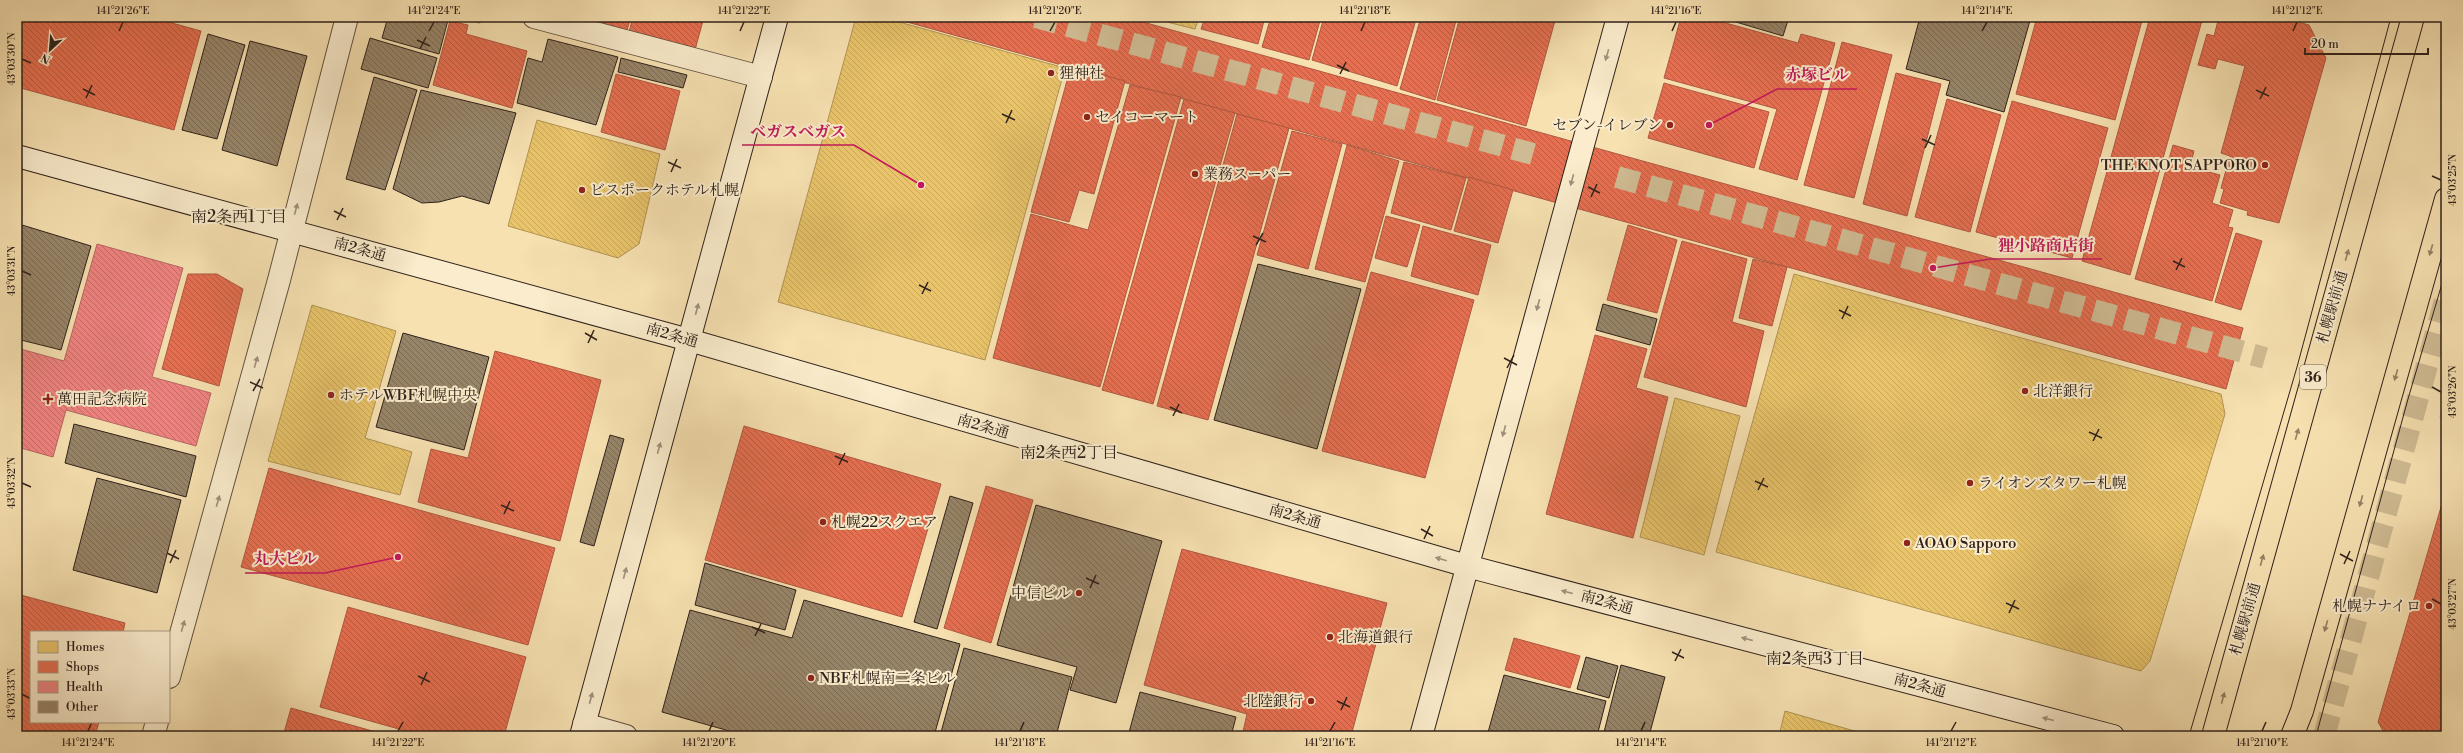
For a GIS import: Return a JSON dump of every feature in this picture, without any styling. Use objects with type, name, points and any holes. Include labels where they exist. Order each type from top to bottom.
[{"type":"highway","name":"札幌駅前通","points":[[2213,736],[2413,17]]},
{"type":"highway","points":[[2292,736],[2302,711],[2446,199]]},
{"type":"street","points":[[170,673],[279,280],[290,230],[347,17]]},
{"type":"street","points":[[534,17],[761,77]]},
{"type":"street","points":[[626,736],[582,730],[777,17]]},
{"type":"street","points":[[1421,736],[1618,17]]},
{"type":"street","name":"南2条通","points":[[17,156],[689,340],[1467,566],[2113,736]]},
{"type":"street","points":[[153,736],[156,723]]},
{"type":"building: Homes","points":[[856,17],[881,17],[1065,68],[985,360],[778,302]]},
{"type":"building: Homes","points":[[1147,17],[1199,17],[1195,29]]},
{"type":"building: Homes","points":[[537,120],[660,154],[639,244],[618,258],[508,226]]},
{"type":"building: Homes","name":"ライオンズタワー札幌","points":[[1794,274],[2221,394],[2225,414],[2150,661],[2141,671],[1716,552]]},
{"type":"building: Homes","points":[[312,305],[396,331],[365,438],[412,452],[400,495],[268,461]]},
{"type":"building: Homes","points":[[1675,398],[1740,416],[1704,555],[1640,537]]},
{"type":"building: Homes","points":[[1785,711],[1872,736],[1779,736]]},
{"type":"building: Shops","points":[[17,17],[150,17],[201,31],[174,130],[17,87]]},
{"type":"building: Shops","points":[[457,17],[482,17],[480,23]]},
{"type":"building: Shops","points":[[570,17],[631,17],[626,33]]},
{"type":"building: Shops","points":[[633,17],[704,17],[695,50],[629,32]]},
{"type":"building: Shops","points":[[889,17],[1125,17],[2243,328],[2226,389]]},
{"type":"building: Shops","points":[[1205,17],[1265,17],[1258,44],[1201,29]]},
{"type":"building: Shops","points":[[1271,17],[1321,17],[1309,60],[1262,47]]},
{"type":"building: Shops","points":[[1324,17],[1395,17],[1415,23],[1397,86],[1312,60]]},
{"type":"building: Shops","points":[[1421,17],[1457,17],[1435,100],[1400,89]]},
{"type":"building: Shops","points":[[1460,17],[1556,17],[1526,126],[1437,100]]},
{"type":"building: Shops","points":[[1681,17],[1704,17],[1798,43],[1801,34],[1835,43],[1797,180],[1759,169],[1777,109],[1664,78]]},
{"type":"building: Shops","points":[[2037,17],[2143,17],[2115,120],[2016,94]]},
{"type":"building: Shops","points":[[2150,17],[2203,17],[2130,275],[2082,261]]},
{"type":"building: Shops","points":[[2219,17],[2280,17],[2309,25],[2326,58],[2279,223],[2247,215],[2248,211],[2220,203],[2224,189],[2221,188],[2230,156],[2221,153],[2245,66],[2218,59],[2215,69],[2198,65],[2207,34],[2214,36]]},
{"type":"building: Shops","points":[[450,21],[468,25],[466,34],[527,51],[512,108],[433,85]]},
{"type":"building: Shops","points":[[1842,42],[1892,55],[1854,198],[1804,185]]},
{"type":"building: Shops","points":[[1071,66],[1125,81],[1094,194],[1079,190],[1069,222],[1031,212]]},
{"type":"building: Shops","points":[[1896,73],[1941,84],[1907,216],[1863,204]]},
{"type":"building: Shops","points":[[616,74],[680,91],[665,150],[601,132]]},
{"type":"building: Shops","points":[[1664,83],[1769,112],[1754,168],[1648,138]]},
{"type":"building: Shops","points":[[1130,85],[1181,97],[1100,387],[993,358],[1031,214],[1088,230]]},
{"type":"building: Shops","points":[[1184,99],[1235,113],[1153,404],[1102,390]]},
{"type":"building: Shops","points":[[1947,99],[2001,115],[1970,232],[1915,217]]},
{"type":"building: Shops","points":[[2012,101],[2108,128],[2072,258],[1976,232]]},
{"type":"building: Shops","points":[[1237,114],[1289,128],[1208,420],[1157,406]]},
{"type":"building: Shops","points":[[1292,131],[1342,144],[1308,269],[1257,255]]},
{"type":"building: Shops","points":[[1347,145],[1399,161],[1365,282],[1315,269]]},
{"type":"building: Shops","points":[[2173,145],[2194,151],[2190,167],[2220,175],[2212,203],[2233,210],[2228,227],[2233,228],[2212,301],[2135,279]]},
{"type":"building: Shops","points":[[1404,162],[1466,178],[1451,230],[1391,213]]},
{"type":"building: Shops","points":[[1469,177],[1513,190],[1498,243],[1454,231]]},
{"type":"building: Shops","points":[[1386,216],[1420,225],[1407,267],[1375,258]]},
{"type":"building: Shops","points":[[1628,225],[1677,240],[1657,313],[1607,300]]},
{"type":"building: Shops","points":[[1423,226],[1491,245],[1478,295],[1411,276]]},
{"type":"building: Shops","points":[[2236,233],[2262,241],[2241,310],[2215,302]]},
{"type":"building: Shops","points":[[1682,241],[1747,259],[1732,322],[1764,331],[1746,407],[1644,377]]},
{"type":"building: Shops","points":[[1753,259],[1787,267],[1772,326],[1739,318]]},
{"type":"building: Shops","points":[[1371,272],[1474,300],[1425,478],[1322,451]]},
{"type":"building: Shops","points":[[188,274],[217,274],[243,289],[219,386],[162,369]]},
{"type":"building: Shops","points":[[1595,335],[1647,349],[1636,388],[1668,397],[1633,538],[1546,514]]},
{"type":"building: Shops","points":[[495,351],[601,380],[560,541],[418,502],[431,449],[468,458]]},
{"type":"building: Shops","name":"札幌22スクエア","points":[[744,426],[941,484],[902,617],[705,560]]},
{"type":"building: Shops","points":[[269,468],[555,548],[528,645],[241,567]]},
{"type":"building: Shops","points":[[986,486],[1033,500],[991,643],[944,628]]},
{"type":"building: Shops","name":"札幌ナナイロ","points":[[2446,490],[2446,736],[2386,736],[2378,722]]},
{"type":"building: Shops","points":[[1182,549],[1387,603],[1351,736],[1242,736],[1247,714],[1144,685]]},
{"type":"building: Shops","points":[[17,594],[125,623],[123,631],[30,631],[30,723],[99,723],[95,736],[35,736],[17,731]]},
{"type":"building: Shops","points":[[348,607],[526,657],[504,736],[424,736],[320,707]]},
{"type":"building: Shops","points":[[1514,638],[1580,656],[1570,688],[1505,670]]},
{"type":"building: Shops","points":[[291,708],[390,736],[283,736]]},
{"type":"building: Health","points":[[97,244],[183,268],[152,377],[211,393],[196,446],[66,410],[53,457],[17,447],[17,348],[64,361]]},
{"type":"building: Other","points":[[388,17],[436,17],[448,20],[439,54],[382,38]]},
{"type":"building: Other","points":[[1719,17],[1789,17],[1783,36]]},
{"type":"building: Other","points":[[1920,17],[2031,17],[2004,112],[1946,95],[1950,81],[1906,69]]},
{"type":"building: Other","points":[[208,34],[245,45],[217,139],[182,130]]},
{"type":"building: Other","points":[[370,38],[437,58],[428,88],[361,69]]},
{"type":"building: Other","points":[[548,39],[618,57],[596,125],[517,103],[528,58],[542,62]]},
{"type":"building: Other","points":[[250,41],[307,56],[277,166],[222,150]]},
{"type":"building: Other","points":[[621,58],[687,75],[683,88],[618,72]]},
{"type":"building: Other","points":[[374,77],[417,90],[385,190],[346,179]]},
{"type":"building: Other","points":[[421,90],[516,113],[489,204],[462,196],[439,202],[422,203],[393,189]]},
{"type":"building: Other","points":[[22,225],[91,246],[61,350],[17,339],[17,242]]},
{"type":"building: Other","points":[[1258,264],[1361,289],[1317,449],[1214,420]]},
{"type":"building: Other","points":[[1603,304],[1657,319],[1650,345],[1596,330]]},
{"type":"building: Other","points":[[403,333],[489,357],[464,450],[376,427]]},
{"type":"building: Other","points":[[74,424],[196,456],[186,497],[65,463]]},
{"type":"building: Other","points":[[610,435],[624,439],[594,546],[580,542]]},
{"type":"building: Other","points":[[97,478],[181,500],[157,593],[73,570]]},
{"type":"building: Other","points":[[950,496],[973,503],[937,629],[914,622]]},
{"type":"building: Other","name":"中信ビル","points":[[1036,505],[1162,541],[1116,703],[1070,690],[1077,667],[997,645]]},
{"type":"building: Other","points":[[705,563],[796,590],[785,630],[695,605]]},
{"type":"building: Other","name":"NBF札幌南二条ビル","points":[[804,600],[960,644],[934,736],[747,736],[662,712],[690,610],[792,638]]},
{"type":"building: Other","points":[[964,648],[1072,677],[1056,736],[940,736]]},
{"type":"building: Other","points":[[1586,657],[1618,666],[1609,698],[1577,689]]},
{"type":"building: Other","points":[[1621,665],[1665,677],[1649,736],[1603,736]]},
{"type":"building: Other","points":[[1504,675],[1606,701],[1597,736],[1487,736]]},
{"type":"building: Other","points":[[1140,692],[1236,717],[1231,736],[1128,736]]},
{"type":"tunnel","points":[[1036,17],[1533,154]]},
{"type":"tunnel","points":[[1617,177],[2265,358]]},
{"type":"tunnel","points":[[2324,736],[2446,297]]},
{"type":"tunnel","points":[[2442,407],[2446,408]]},
{"type":"tram line","points":[[2189,736],[2297,367],[2391,17]]},
{"type":"tram line","points":[[2316,736],[2408,399],[2446,270]]},
{"type":"place","name":"狸神社","points":[[1051,73]]},
{"type":"place","name":"セイコーマート","points":[[1087,117]]},
{"type":"place","name":"セブン-イレブン","points":[[1670,125]]},
{"type":"place","name":"赤塚ビル","points":[[1709,125]]},
{"type":"place","name":"THE KNOT SAPPORO","points":[[2265,165]]},
{"type":"place","name":"業務スーパー","points":[[1195,174]]},
{"type":"place","name":"ベガスベガス","points":[[921,185]]},
{"type":"place","name":"ビスポークホテル札幌","points":[[582,190]]},
{"type":"place","name":"狸小路商店街","points":[[1933,268]]},
{"type":"place","name":"北洋銀行","points":[[2025,391]]},
{"type":"place","name":"ホテルWBF札幌中央","points":[[331,395]]},
{"type":"place","name":"萬田記念病院","points":[[48,399]]},
{"type":"place","name":"ライオンズタワー札幌","points":[[1970,483]]},
{"type":"place","name":"札幌22スクエア","points":[[823,522]]},
{"type":"place","name":"AOAO Sapporo","points":[[1907,543]]},
{"type":"place","name":"丸大ビル","points":[[398,557]]},
{"type":"place","name":"中信ビル","points":[[1079,593]]},
{"type":"place","name":"札幌ナナイロ","points":[[2429,606]]},
{"type":"place","name":"北海道銀行","points":[[1330,637]]},
{"type":"place","name":"NBF札幌南二条ビル","points":[[811,678]]},
{"type":"place","name":"北陸銀行","points":[[1311,701]]},
{"type":"district","name":"南2条西1丁目","points":[[239,216]]},
{"type":"district","name":"南2条西2丁目","points":[[1069,452]]},
{"type":"district","name":"南2条西3丁目","points":[[1815,658]]}]
